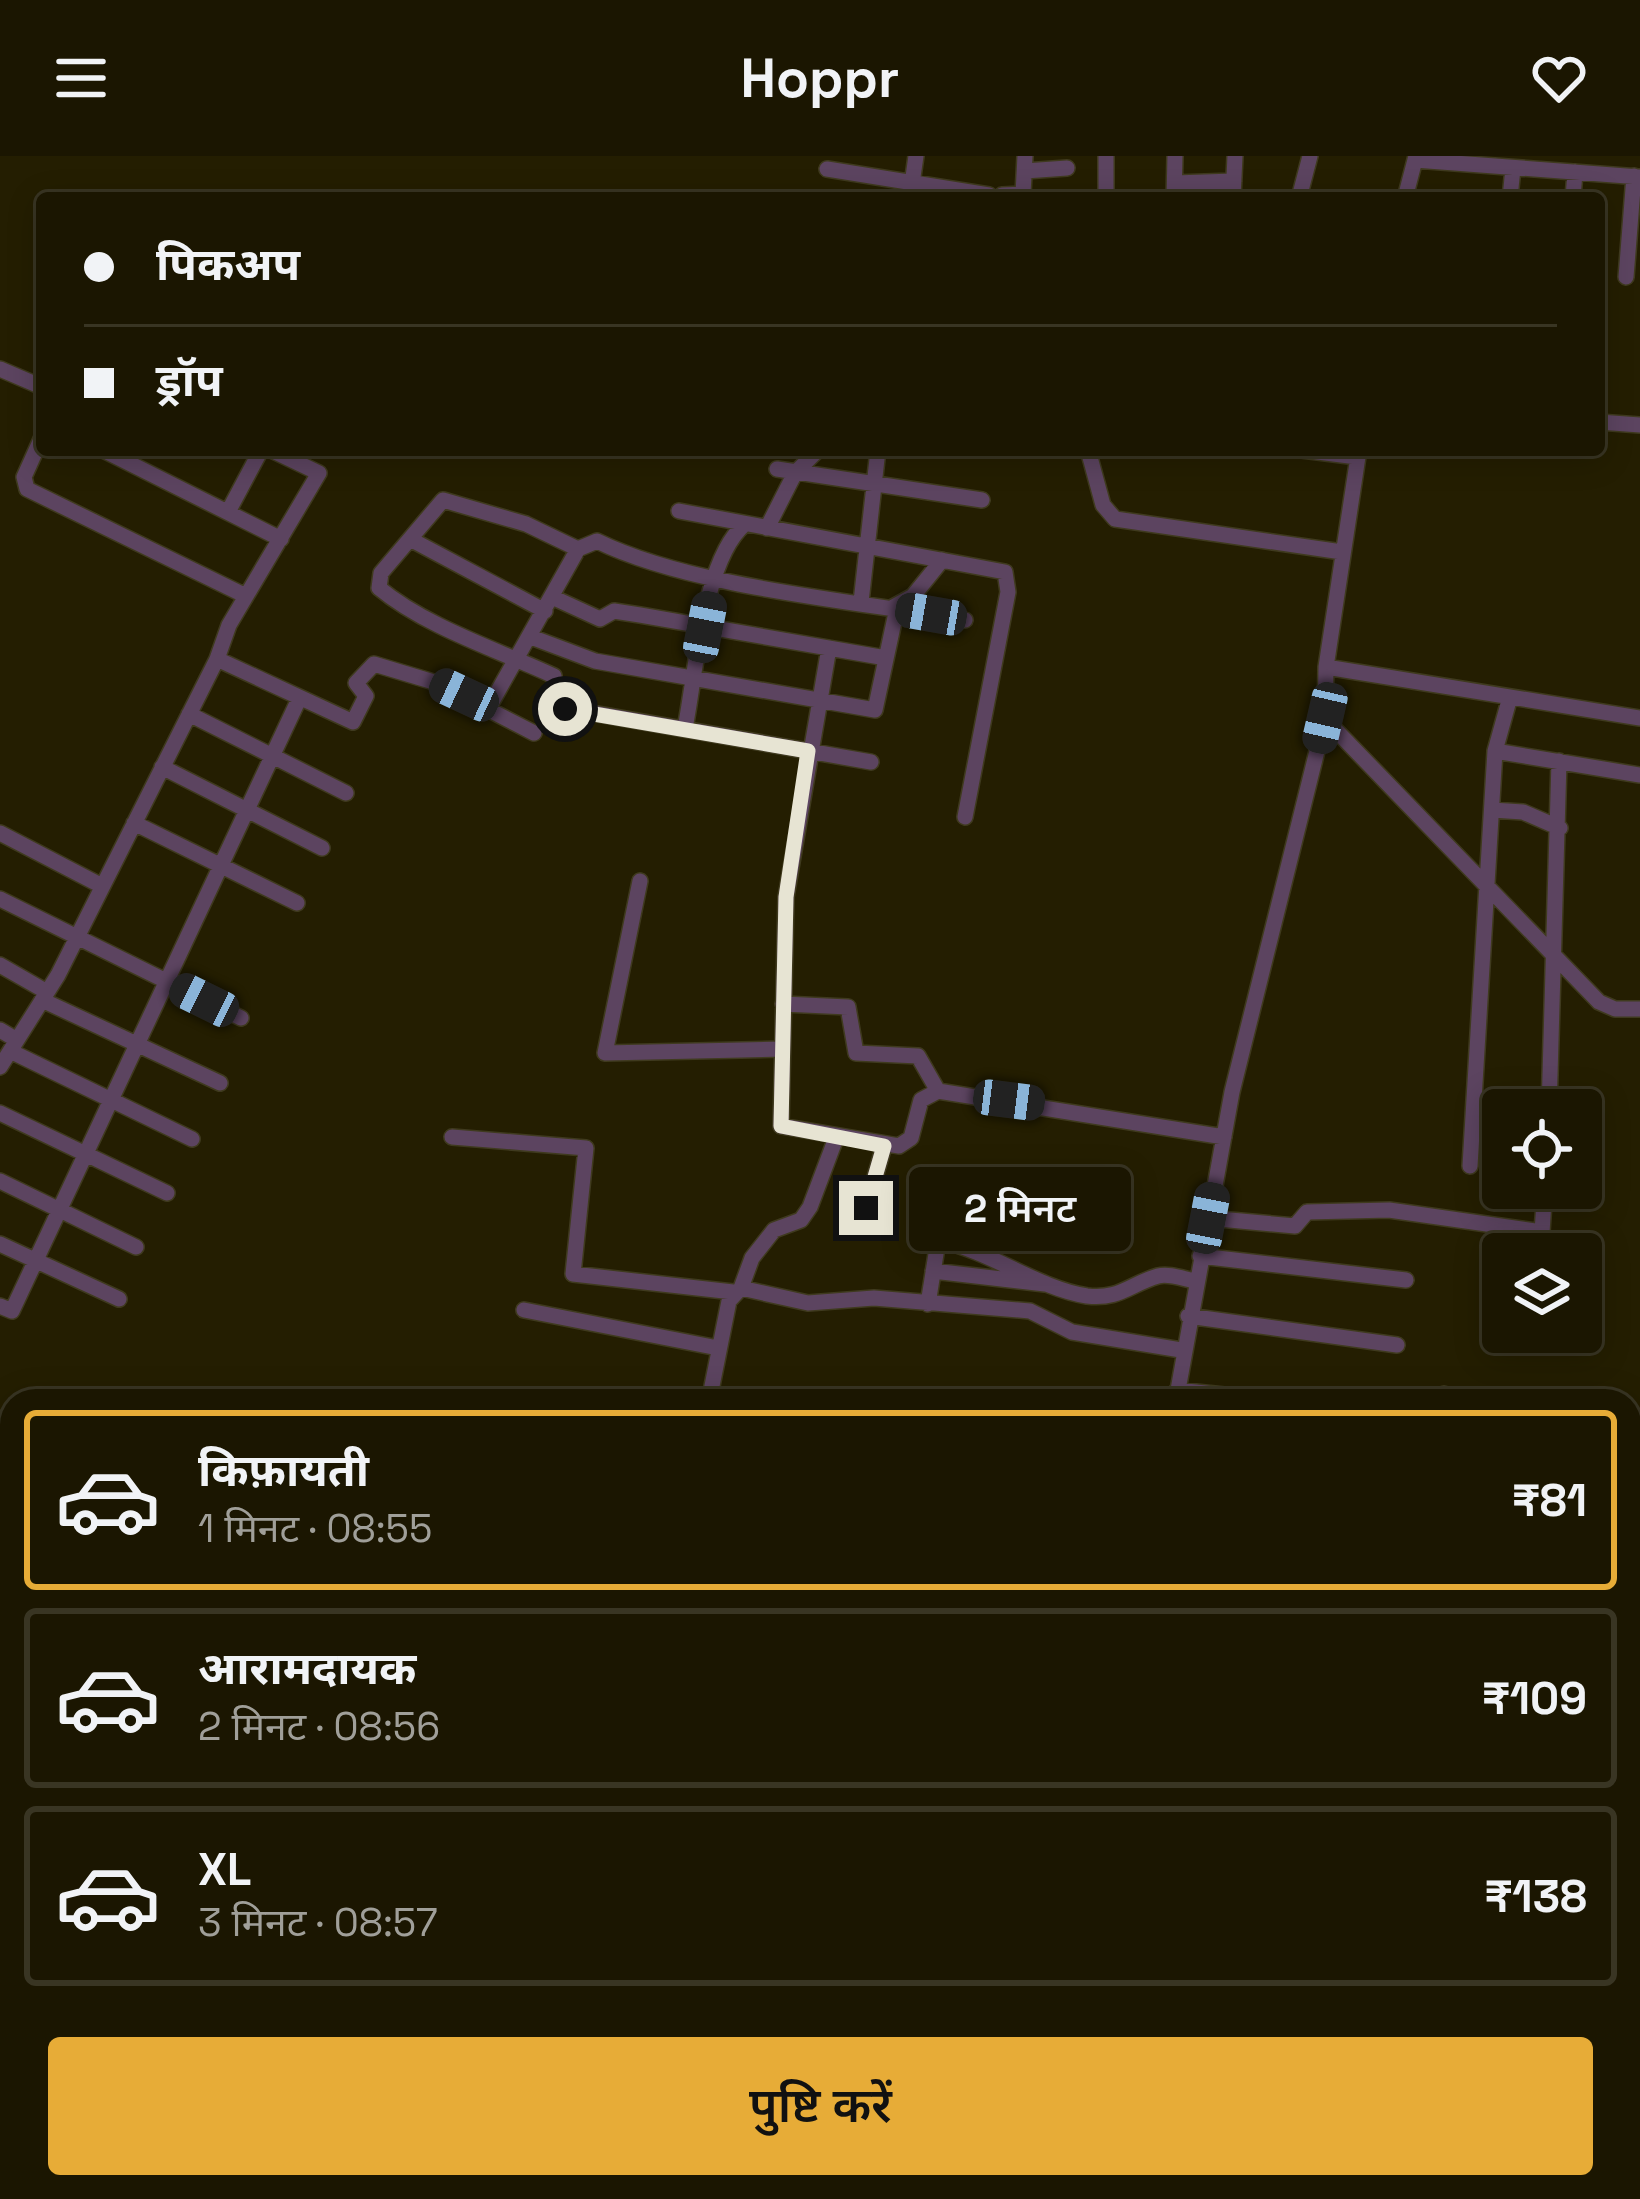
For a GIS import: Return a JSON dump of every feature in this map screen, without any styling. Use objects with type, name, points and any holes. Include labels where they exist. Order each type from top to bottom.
[{"type":"street","points":[[827,169],[911,192],[916,156]]},
{"type":"street","points":[[1106,156],[1106,192]]},
{"type":"street","points":[[1175,156],[1175,190],[1234,190],[1235,156]]},
{"type":"street","points":[[1301,192],[1310,156]]},
{"type":"street","points":[[1407,192],[1416,158],[1637,176],[1626,277]]},
{"type":"street","points":[[1025,163],[1067,168]]},
{"type":"street","points":[[1511,192],[1513,167]]},
{"type":"street","points":[[1573,192],[1575,172]]},
{"type":"street","points":[[0,369],[36,384]]},
{"type":"street","points":[[1605,422],[1640,425]]},
{"type":"street","points":[[36,450],[24,477],[27,490],[247,596]]},
{"type":"street","points":[[127,456],[280,539]]},
{"type":"street","points":[[228,512],[258,456]]},
{"type":"street","points":[[0,1067],[75,940],[247,596],[319,473],[284,456]]},
{"type":"street","points":[[766,528],[786,471],[809,456]]},
{"type":"street","points":[[861,602],[877,456]]},
{"type":"street","points":[[1090,456],[1103,505],[1115,520],[1342,552]]},
{"type":"street","points":[[1177,1389],[1223,1137],[1325,718],[1326,667],[1358,456]]},
{"type":"street","points":[[786,471],[982,500]]},
{"type":"street","points":[[578,549],[526,524],[443,500],[381,573],[379,588],[558,680],[558,706],[871,762]]},
{"type":"street","points":[[679,511],[996,568],[1009,577],[965,818]]},
{"type":"street","points":[[685,728],[715,576],[727,542],[745,524]]},
{"type":"street","points":[[410,539],[548,604],[599,619],[614,611],[886,658]]},
{"type":"street","points":[[490,707],[578,549],[597,541],[632,558],[715,576],[965,620]]},
{"type":"street","points":[[531,637],[596,661],[875,710],[894,608],[913,596],[942,560]]},
{"type":"street","points":[[829,648],[786,897],[781,1126],[884,1146],[905,1144],[921,1100],[938,1091],[1223,1137]]},
{"type":"street","points":[[217,659],[354,722],[366,696],[355,684],[374,664],[437,683],[533,733]]},
{"type":"street","points":[[1326,667],[1640,718]]},
{"type":"street","points":[[1470,1166],[1495,751],[1510,697]]},
{"type":"street","points":[[0,1306],[12,1311],[299,699]]},
{"type":"street","points":[[189,714],[346,793]]},
{"type":"street","points":[[1325,718],[1486,891],[1599,1002],[1615,1009],[1640,1009]]},
{"type":"street","points":[[1495,751],[1640,775]]},
{"type":"street","points":[[1550,1089],[1559,761]]},
{"type":"street","points":[[162,767],[322,848]]},
{"type":"street","points":[[1492,810],[1522,812],[1560,828]]},
{"type":"street","points":[[134,823],[297,903]]},
{"type":"street","points":[[0,833],[102,886]]},
{"type":"street","points":[[640,881],[605,1053],[782,1048]]},
{"type":"street","points":[[0,898],[75,940],[241,1018]]},
{"type":"street","points":[[0,965],[44,996],[220,1083]]},
{"type":"street","points":[[783,1004],[848,1007],[856,1053],[918,1056],[938,1091]]},
{"type":"street","points":[[0,1030],[14,1045],[113,1101],[192,1138]]},
{"type":"street","points":[[0,1113],[167,1193]]},
{"type":"street","points":[[452,1137],[586,1148],[573,1274],[737,1290],[808,1303],[874,1298],[1030,1311],[1072,1332],[1181,1350]]},
{"type":"street","points":[[711,1389],[718,1348],[752,1258],[774,1230],[802,1220],[836,1138]]},
{"type":"street","points":[[866,1208],[884,1146]]},
{"type":"street","points":[[0,1181],[136,1246]]},
{"type":"street","points":[[1208,1218],[1294,1226],[1306,1212],[1389,1210],[1542,1232],[1544,1209]]},
{"type":"street","points":[[928,1304],[944,1210]]},
{"type":"street","points":[[938,1240],[989,1253],[1048,1285]]},
{"type":"street","points":[[0,1244],[119,1299]]},
{"type":"street","points":[[1200,1256],[1406,1280]]},
{"type":"street","points":[[933,1271],[1104,1297],[1127,1293],[1158,1276],[1195,1281]]},
{"type":"street","points":[[524,1310],[718,1348]]},
{"type":"street","points":[[1188,1316],[1397,1345]]},
{"type":"route","points":[[565,709],[808,751],[786,897],[781,1126],[884,1146],[866,1208]]}]
